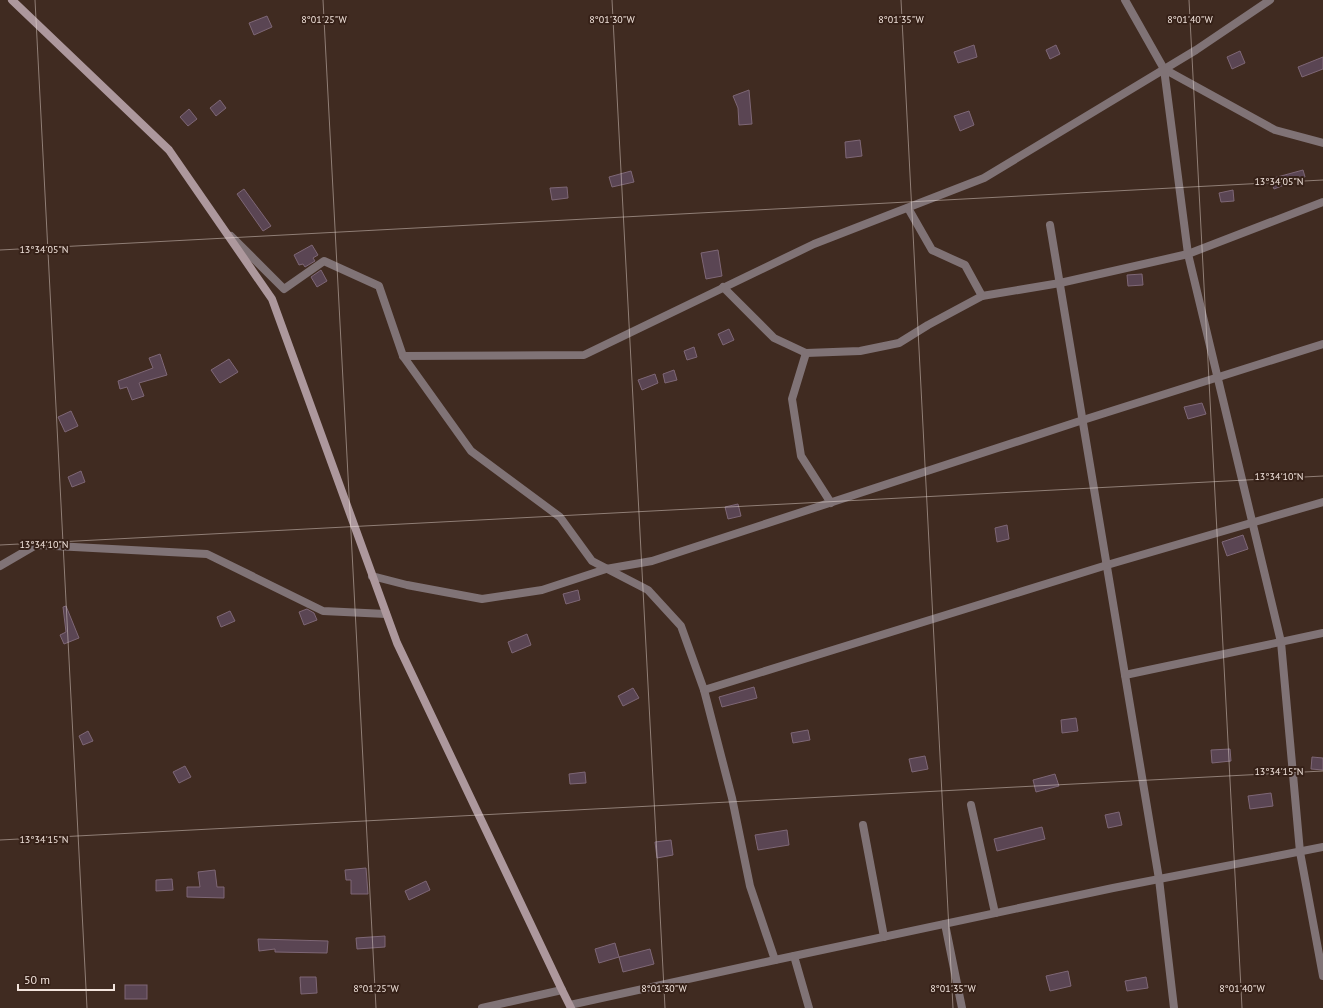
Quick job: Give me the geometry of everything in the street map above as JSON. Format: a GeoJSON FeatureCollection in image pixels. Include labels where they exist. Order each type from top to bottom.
{"type":"FeatureCollection","features":[{"type":"Feature","properties":{"kind":"street"},"geometry":{"type":"LineString","coordinates":[[12,0],[169,150],[272,299],[397,643],[571,1007],[775,960],[995,913],[1323,847]]}},
{"type":"Feature","properties":{"kind":"street"},"geometry":{"type":"LineString","coordinates":[[1126,0],[1164,69],[1188,254],[1280,642],[1300,852],[1323,976]]}},
{"type":"Feature","properties":{"kind":"street"},"geometry":{"type":"LineString","coordinates":[[402,356],[584,356],[814,244],[984,178],[1196,50],[1270,0]]}},
{"type":"Feature","properties":{"kind":"street"},"geometry":{"type":"LineString","coordinates":[[1164,69],[1275,130],[1323,142]]}},
{"type":"Feature","properties":{"kind":"street"},"geometry":{"type":"LineString","coordinates":[[723,287],[774,338],[806,353],[860,351],[899,343],[928,325],[982,296],[1060,283],[1188,254],[1323,202]]}},
{"type":"Feature","properties":{"kind":"street"},"geometry":{"type":"LineString","coordinates":[[908,208],[932,250],[965,265],[982,296]]}},
{"type":"Feature","properties":{"kind":"street"},"geometry":{"type":"LineString","coordinates":[[1050,225],[1159,879],[1174,1008]]}},
{"type":"Feature","properties":{"kind":"street"},"geometry":{"type":"LineString","coordinates":[[223,228],[284,289],[324,261],[379,286],[402,356],[471,451],[560,517],[592,561],[648,590],[681,626],[704,690],[732,798],[750,886],[775,960]]}},
{"type":"Feature","properties":{"kind":"street"},"geometry":{"type":"LineString","coordinates":[[372,576],[407,585],[482,599],[542,590],[606,569],[652,561],[1083,420],[1323,344]]}},
{"type":"Feature","properties":{"kind":"street"},"geometry":{"type":"LineString","coordinates":[[806,353],[792,399],[801,456],[831,503]]}},
{"type":"Feature","properties":{"kind":"street"},"geometry":{"type":"LineString","coordinates":[[704,690],[1107,565],[1323,502]]}},
{"type":"Feature","properties":{"kind":"street"},"geometry":{"type":"LineString","coordinates":[[0,566],[36,545],[207,554],[323,611],[386,614]]}},
{"type":"Feature","properties":{"kind":"street"},"geometry":{"type":"LineString","coordinates":[[1125,675],[1323,633]]}},
{"type":"Feature","properties":{"kind":"street"},"geometry":{"type":"LineString","coordinates":[[972,805],[995,913]]}},
{"type":"Feature","properties":{"kind":"street"},"geometry":{"type":"LineString","coordinates":[[863,825],[884,937]]}},
{"type":"Feature","properties":{"kind":"street"},"geometry":{"type":"LineString","coordinates":[[945,924],[962,1008]]}},
{"type":"Feature","properties":{"kind":"street"},"geometry":{"type":"LineString","coordinates":[[794,956],[809,1008]]}},
{"type":"Feature","properties":{"kind":"street"},"geometry":{"type":"LineString","coordinates":[[482,1008],[562,990]]}},
{"type":"Feature","properties":{"kind":"building"},"geometry":{"type":"Polygon","coordinates":[[[267,16],[272,27],[254,35],[249,23],[267,16]]]}},
{"type":"Feature","properties":{"kind":"building"},"geometry":{"type":"Polygon","coordinates":[[[974,45],[977,57],[958,63],[954,52],[974,45]]]}},
{"type":"Feature","properties":{"kind":"building"},"geometry":{"type":"Polygon","coordinates":[[[1056,45],[1060,54],[1050,59],[1046,50],[1056,45]]]}},
{"type":"Feature","properties":{"kind":"building"},"geometry":{"type":"Polygon","coordinates":[[[1240,51],[1245,63],[1232,69],[1227,57],[1240,51]]]}},
{"type":"Feature","properties":{"kind":"building"},"geometry":{"type":"Polygon","coordinates":[[[1323,57],[1323,69],[1302,77],[1298,67],[1323,57]]]}},
{"type":"Feature","properties":{"kind":"building"},"geometry":{"type":"Polygon","coordinates":[[[749,90],[752,124],[739,125],[738,108],[733,96],[749,90]]]}},
{"type":"Feature","properties":{"kind":"building"},"geometry":{"type":"Polygon","coordinates":[[[220,100],[226,108],[216,116],[210,108],[220,100]]]}},
{"type":"Feature","properties":{"kind":"building"},"geometry":{"type":"Polygon","coordinates":[[[189,109],[197,119],[188,126],[180,117],[189,109]]]}},
{"type":"Feature","properties":{"kind":"building"},"geometry":{"type":"Polygon","coordinates":[[[969,111],[974,125],[960,131],[954,116],[969,111]]]}},
{"type":"Feature","properties":{"kind":"building"},"geometry":{"type":"Polygon","coordinates":[[[860,140],[862,156],[846,158],[845,142],[860,140]]]}},
{"type":"Feature","properties":{"kind":"building"},"geometry":{"type":"Polygon","coordinates":[[[1303,170],[1305,177],[1274,189],[1270,179],[1303,170]]]}},
{"type":"Feature","properties":{"kind":"building"},"geometry":{"type":"Polygon","coordinates":[[[631,171],[634,182],[612,187],[609,177],[631,171]]]}},
{"type":"Feature","properties":{"kind":"building"},"geometry":{"type":"Polygon","coordinates":[[[567,187],[568,198],[552,200],[550,188],[567,187]]]}},
{"type":"Feature","properties":{"kind":"building"},"geometry":{"type":"Polygon","coordinates":[[[244,189],[271,226],[263,231],[237,194],[244,189]]]}},
{"type":"Feature","properties":{"kind":"building"},"geometry":{"type":"Polygon","coordinates":[[[1233,190],[1234,201],[1221,202],[1219,193],[1233,190]]]}},
{"type":"Feature","properties":{"kind":"building"},"geometry":{"type":"Polygon","coordinates":[[[312,245],[318,255],[313,258],[315,261],[305,267],[303,264],[299,265],[294,255],[312,245]]]}},
{"type":"Feature","properties":{"kind":"building"},"geometry":{"type":"Polygon","coordinates":[[[718,250],[722,276],[706,279],[701,253],[718,250]]]}},
{"type":"Feature","properties":{"kind":"building"},"geometry":{"type":"Polygon","coordinates":[[[321,270],[327,281],[317,287],[311,277],[321,270]]]}},
{"type":"Feature","properties":{"kind":"building"},"geometry":{"type":"Polygon","coordinates":[[[1142,274],[1143,285],[1128,286],[1127,275],[1142,274]]]}},
{"type":"Feature","properties":{"kind":"building"},"geometry":{"type":"Polygon","coordinates":[[[729,329],[734,340],[723,345],[718,334],[729,329]]]}},
{"type":"Feature","properties":{"kind":"building"},"geometry":{"type":"Polygon","coordinates":[[[694,347],[697,357],[687,360],[684,351],[694,347]]]}},
{"type":"Feature","properties":{"kind":"building"},"geometry":{"type":"Polygon","coordinates":[[[160,354],[167,375],[139,383],[144,396],[132,400],[127,387],[120,389],[118,381],[153,368],[149,358],[160,354]]]}},
{"type":"Feature","properties":{"kind":"building"},"geometry":{"type":"Polygon","coordinates":[[[229,359],[238,372],[220,383],[211,370],[229,359]]]}},
{"type":"Feature","properties":{"kind":"building"},"geometry":{"type":"Polygon","coordinates":[[[674,370],[677,380],[665,383],[663,374],[674,370]]]}},
{"type":"Feature","properties":{"kind":"building"},"geometry":{"type":"Polygon","coordinates":[[[655,374],[658,383],[642,390],[638,380],[655,374]]]}},
{"type":"Feature","properties":{"kind":"building"},"geometry":{"type":"Polygon","coordinates":[[[1202,403],[1206,414],[1188,419],[1184,407],[1202,403]]]}},
{"type":"Feature","properties":{"kind":"building"},"geometry":{"type":"Polygon","coordinates":[[[71,411],[78,426],[65,432],[58,417],[71,411]]]}},
{"type":"Feature","properties":{"kind":"building"},"geometry":{"type":"Polygon","coordinates":[[[81,471],[85,482],[72,487],[68,477],[81,471]]]}},
{"type":"Feature","properties":{"kind":"building"},"geometry":{"type":"Polygon","coordinates":[[[738,504],[741,516],[728,519],[725,507],[738,504]]]}},
{"type":"Feature","properties":{"kind":"building"},"geometry":{"type":"Polygon","coordinates":[[[1007,525],[1009,539],[997,542],[995,528],[1007,525]]]}},
{"type":"Feature","properties":{"kind":"building"},"geometry":{"type":"Polygon","coordinates":[[[1243,535],[1248,549],[1227,556],[1222,542],[1243,535]]]}},
{"type":"Feature","properties":{"kind":"building"},"geometry":{"type":"Polygon","coordinates":[[[578,590],[580,600],[566,604],[563,594],[578,590]]]}},
{"type":"Feature","properties":{"kind":"building"},"geometry":{"type":"Polygon","coordinates":[[[66,606],[79,638],[64,644],[60,635],[66,632],[63,607],[66,606]]]}},
{"type":"Feature","properties":{"kind":"building"},"geometry":{"type":"Polygon","coordinates":[[[307,609],[314,613],[317,620],[304,625],[299,612],[307,609]]]}},
{"type":"Feature","properties":{"kind":"building"},"geometry":{"type":"Polygon","coordinates":[[[230,611],[235,621],[221,627],[217,617],[230,611]]]}},
{"type":"Feature","properties":{"kind":"building"},"geometry":{"type":"Polygon","coordinates":[[[527,634],[531,645],[512,653],[508,642],[527,634]]]}},
{"type":"Feature","properties":{"kind":"building"},"geometry":{"type":"Polygon","coordinates":[[[754,687],[757,698],[722,707],[719,697],[754,687]]]}},
{"type":"Feature","properties":{"kind":"building"},"geometry":{"type":"Polygon","coordinates":[[[633,688],[639,698],[623,706],[618,696],[633,688]]]}},
{"type":"Feature","properties":{"kind":"building"},"geometry":{"type":"Polygon","coordinates":[[[1076,718],[1078,731],[1062,733],[1061,720],[1076,718]]]}},
{"type":"Feature","properties":{"kind":"building"},"geometry":{"type":"Polygon","coordinates":[[[808,730],[810,740],[793,743],[791,733],[808,730]]]}},
{"type":"Feature","properties":{"kind":"building"},"geometry":{"type":"Polygon","coordinates":[[[88,731],[93,741],[83,745],[79,736],[88,731]]]}},
{"type":"Feature","properties":{"kind":"building"},"geometry":{"type":"Polygon","coordinates":[[[1230,749],[1231,761],[1212,763],[1211,750],[1230,749]]]}},
{"type":"Feature","properties":{"kind":"building"},"geometry":{"type":"Polygon","coordinates":[[[925,756],[928,769],[912,772],[909,759],[925,756]]]}},
{"type":"Feature","properties":{"kind":"building"},"geometry":{"type":"Polygon","coordinates":[[[1312,757],[1323,758],[1323,770],[1311,769],[1312,757]]]}},
{"type":"Feature","properties":{"kind":"building"},"geometry":{"type":"Polygon","coordinates":[[[185,766],[191,777],[179,783],[173,772],[185,766]]]}},
{"type":"Feature","properties":{"kind":"building"},"geometry":{"type":"Polygon","coordinates":[[[585,772],[586,783],[570,784],[569,774],[585,772]]]}},
{"type":"Feature","properties":{"kind":"building"},"geometry":{"type":"Polygon","coordinates":[[[1055,774],[1059,786],[1036,792],[1033,780],[1055,774]]]}},
{"type":"Feature","properties":{"kind":"building"},"geometry":{"type":"Polygon","coordinates":[[[1271,793],[1273,806],[1250,809],[1248,796],[1271,793]]]}},
{"type":"Feature","properties":{"kind":"building"},"geometry":{"type":"Polygon","coordinates":[[[1119,812],[1122,825],[1108,828],[1105,815],[1119,812]]]}},
{"type":"Feature","properties":{"kind":"building"},"geometry":{"type":"Polygon","coordinates":[[[1042,827],[1045,839],[997,851],[994,839],[1042,827]]]}},
{"type":"Feature","properties":{"kind":"building"},"geometry":{"type":"Polygon","coordinates":[[[787,830],[789,845],[758,850],[755,835],[787,830]]]}},
{"type":"Feature","properties":{"kind":"building"},"geometry":{"type":"Polygon","coordinates":[[[671,840],[673,855],[657,858],[655,842],[671,840]]]}},
{"type":"Feature","properties":{"kind":"building"},"geometry":{"type":"Polygon","coordinates":[[[366,868],[368,894],[351,894],[351,880],[346,880],[345,870],[366,868]]]}},
{"type":"Feature","properties":{"kind":"building"},"geometry":{"type":"Polygon","coordinates":[[[215,870],[217,887],[224,887],[224,898],[187,897],[187,887],[200,887],[198,872],[215,870]]]}},
{"type":"Feature","properties":{"kind":"building"},"geometry":{"type":"Polygon","coordinates":[[[172,879],[173,890],[156,891],[156,880],[172,879]]]}},
{"type":"Feature","properties":{"kind":"building"},"geometry":{"type":"Polygon","coordinates":[[[426,881],[430,890],[409,900],[405,891],[426,881]]]}},
{"type":"Feature","properties":{"kind":"building"},"geometry":{"type":"Polygon","coordinates":[[[385,936],[385,947],[357,949],[356,938],[385,936]]]}},
{"type":"Feature","properties":{"kind":"building"},"geometry":{"type":"Polygon","coordinates":[[[258,939],[328,941],[327,953],[275,952],[275,949],[259,951],[258,939]]]}},
{"type":"Feature","properties":{"kind":"building"},"geometry":{"type":"Polygon","coordinates":[[[615,943],[619,957],[599,963],[595,949],[615,943]]]}},
{"type":"Feature","properties":{"kind":"building"},"geometry":{"type":"Polygon","coordinates":[[[650,949],[654,964],[623,972],[619,957],[650,949]]]}},
{"type":"Feature","properties":{"kind":"building"},"geometry":{"type":"Polygon","coordinates":[[[1068,971],[1071,986],[1050,991],[1046,976],[1068,971]]]}},
{"type":"Feature","properties":{"kind":"building"},"geometry":{"type":"Polygon","coordinates":[[[300,977],[316,977],[317,993],[301,994],[300,977]]]}},
{"type":"Feature","properties":{"kind":"building"},"geometry":{"type":"Polygon","coordinates":[[[1146,977],[1148,988],[1127,991],[1125,981],[1146,977]]]}},
{"type":"Feature","properties":{"kind":"building"},"geometry":{"type":"Polygon","coordinates":[[[125,985],[147,985],[147,999],[125,999],[125,985]]]}}]}
